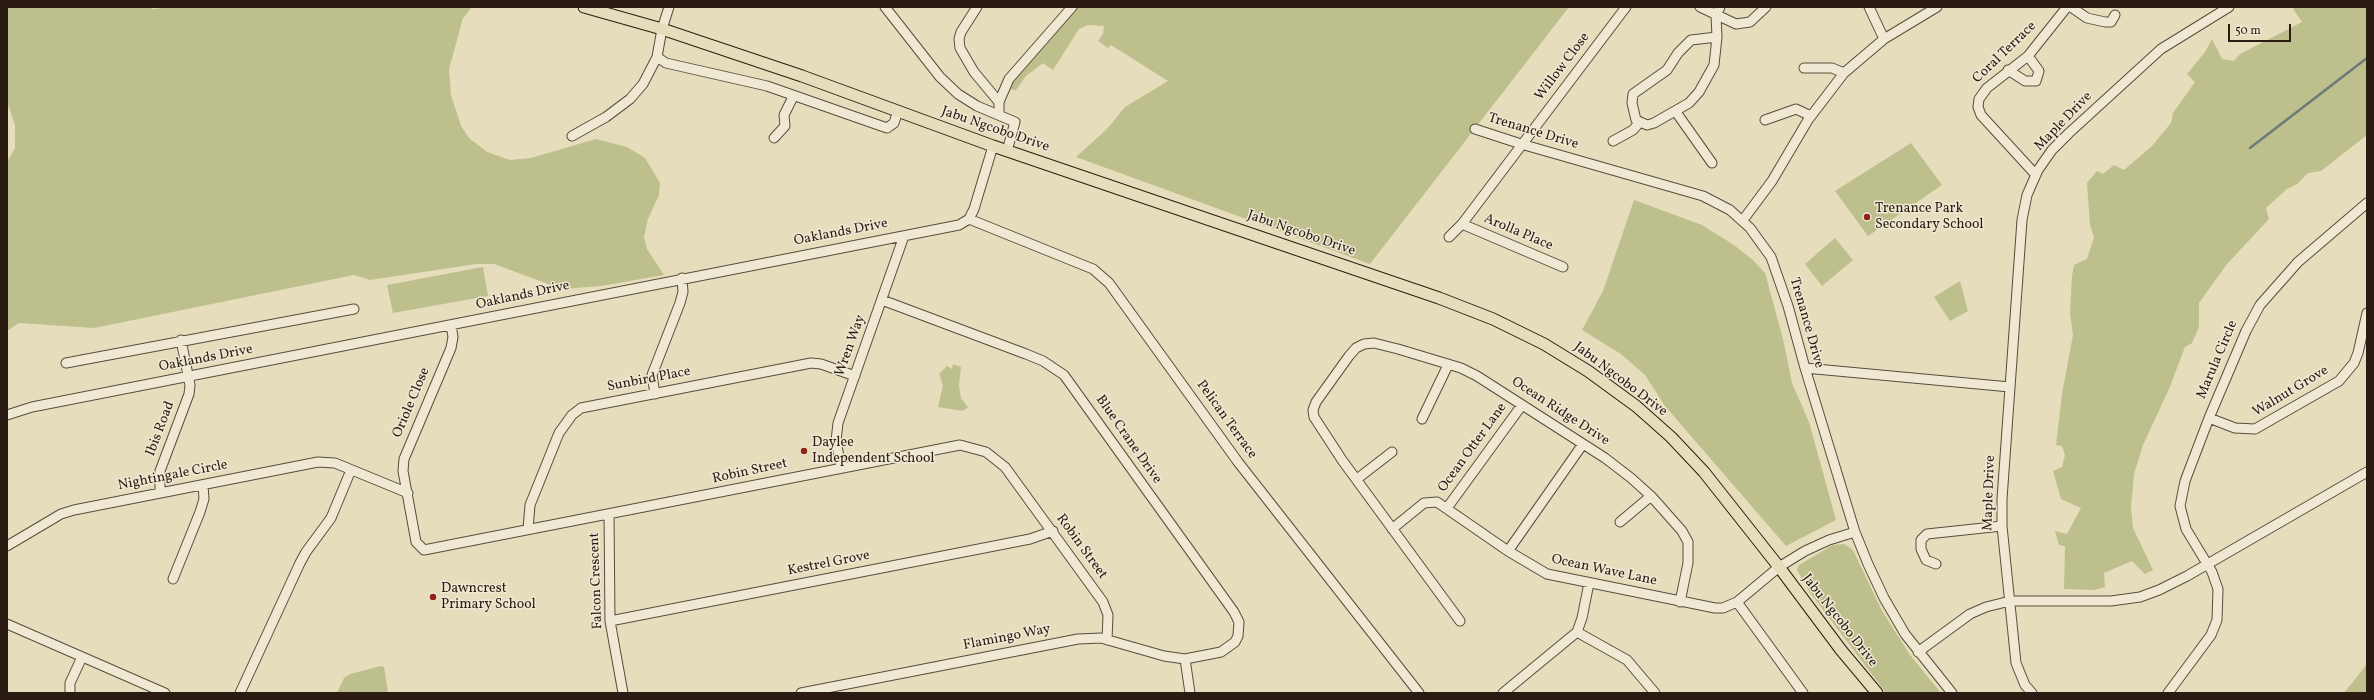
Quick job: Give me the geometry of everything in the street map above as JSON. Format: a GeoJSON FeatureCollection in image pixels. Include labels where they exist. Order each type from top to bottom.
{"type":"FeatureCollection","features":[{"type":"Feature","properties":{"kind":"main road","name":"Jabu Ngcobo Drive"},"geometry":{"type":"LineString","coordinates":[[584,7],[662,29],[802,76],[1007,151],[1440,298],[1493,319],[1544,344],[1588,371],[1636,406],[1671,437],[1704,472],[1779,567],[1841,650],[1877,693]]}},
{"type":"Feature","properties":{"kind":"street"},"geometry":{"type":"LineString","coordinates":[[572,136],[606,117],[630,99],[649,76],[657,57],[662,29],[669,7]]}},
{"type":"Feature","properties":{"kind":"street"},"geometry":{"type":"LineString","coordinates":[[885,7],[950,87],[977,106],[1015,122],[1007,151]]}},
{"type":"Feature","properties":{"kind":"street"},"geometry":{"type":"LineString","coordinates":[[977,7],[961,32],[959,39],[960,48],[974,72],[999,102]]}},
{"type":"Feature","properties":{"kind":"street"},"geometry":{"type":"LineString","coordinates":[[999,114],[999,102],[1009,79],[1072,7]]}},
{"type":"Feature","properties":{"kind":"street","name":"Willow Close"},"geometry":{"type":"LineString","coordinates":[[1521,144],[1626,7]]}},
{"type":"Feature","properties":{"kind":"street"},"geometry":{"type":"LineString","coordinates":[[1700,7],[1718,11],[1736,24],[1750,22],[1766,7]]}},
{"type":"Feature","properties":{"kind":"street"},"geometry":{"type":"LineString","coordinates":[[1869,7],[1884,39]]}},
{"type":"Feature","properties":{"kind":"street"},"geometry":{"type":"LineString","coordinates":[[1743,220],[1772,181],[1811,116],[1844,73],[1884,39],[1937,7]]}},
{"type":"Feature","properties":{"kind":"street","name":"Coral Terrace"},"geometry":{"type":"LineString","coordinates":[[2036,175],[1987,122],[1978,107],[1979,99],[1987,88],[2008,70],[2028,56],[2068,7]]}},
{"type":"Feature","properties":{"kind":"street"},"geometry":{"type":"LineString","coordinates":[[2071,7],[2087,18],[2105,22],[2112,22],[2115,15]]}},
{"type":"Feature","properties":{"kind":"street","name":"Maple Drive"},"geometry":{"type":"LineString","coordinates":[[2032,693],[2025,685],[2016,663],[2002,526],[2022,220],[2027,195],[2036,175],[2052,150],[2065,137],[2161,49],[2219,9],[2229,7]]}},
{"type":"Feature","properties":{"kind":"street"},"geometry":{"type":"LineString","coordinates":[[1717,37],[1692,40],[1678,53],[1667,70],[1650,84],[1633,94],[1632,103],[1636,120],[1639,123],[1647,125],[1676,112],[1689,103],[1708,80],[1714,65],[1717,37],[1718,11]]}},
{"type":"Feature","properties":{"kind":"street"},"geometry":{"type":"LineString","coordinates":[[2008,70],[2025,81],[2036,81],[2039,71],[2028,56]]}},
{"type":"Feature","properties":{"kind":"street"},"geometry":{"type":"LineString","coordinates":[[657,57],[666,63],[767,86],[793,97],[887,128],[894,123],[898,111]]}},
{"type":"Feature","properties":{"kind":"street"},"geometry":{"type":"LineString","coordinates":[[1804,68],[1832,68],[1844,73]]}},
{"type":"Feature","properties":{"kind":"street"},"geometry":{"type":"LineString","coordinates":[[774,138],[785,126],[785,109],[793,97]]}},
{"type":"Feature","properties":{"kind":"street"},"geometry":{"type":"LineString","coordinates":[[1765,120],[1796,109],[1811,116]]}},
{"type":"Feature","properties":{"kind":"street"},"geometry":{"type":"LineString","coordinates":[[1676,112],[1712,164]]}},
{"type":"Feature","properties":{"kind":"street"},"geometry":{"type":"LineString","coordinates":[[1613,141],[1633,130],[1639,123]]}},
{"type":"Feature","properties":{"kind":"street","name":"Trenance Drive"},"geometry":{"type":"LineString","coordinates":[[1475,129],[1521,144],[1703,196],[1730,210],[1743,220],[1771,257],[1788,306],[1805,368],[1855,532],[1884,598],[1918,652],[1952,693]]}},
{"type":"Feature","properties":{"kind":"street","name":"Arolla Place"},"geometry":{"type":"LineString","coordinates":[[1449,238],[1462,224],[1521,144]]}},
{"type":"Feature","properties":{"kind":"street"},"geometry":{"type":"LineString","coordinates":[[969,219],[994,146]]}},
{"type":"Feature","properties":{"kind":"street","name":"Marula Circle"},"geometry":{"type":"LineString","coordinates":[[2168,693],[2211,635],[2217,620],[2218,589],[2208,565],[2186,529],[2180,506],[2184,481],[2209,418],[2246,330],[2260,305],[2298,262],[2367,203]]}},
{"type":"Feature","properties":{"kind":"street","name":"Oaklands Drive"},"geometry":{"type":"LineString","coordinates":[[7,415],[32,407],[682,278],[959,225],[969,219]]}},
{"type":"Feature","properties":{"kind":"street","name":"Pelican Terrace"},"geometry":{"type":"LineString","coordinates":[[969,219],[1093,269],[1109,283],[1238,462],[1418,693]]}},
{"type":"Feature","properties":{"kind":"street","name":"Arolla Place"},"geometry":{"type":"LineString","coordinates":[[1462,224],[1563,267]]}},
{"type":"Feature","properties":{"kind":"street","name":"Wren Way"},"geometry":{"type":"LineString","coordinates":[[841,467],[836,433],[904,236]]}},
{"type":"Feature","properties":{"kind":"street"},"geometry":{"type":"LineString","coordinates":[[656,394],[652,375],[680,304],[683,292],[682,278]]}},
{"type":"Feature","properties":{"kind":"street","name":"Blue Crane Drive"},"geometry":{"type":"LineString","coordinates":[[882,300],[1043,361],[1064,375],[1070,382],[1236,616],[1238,622],[1238,636],[1228,647],[1210,655],[1184,659]]}},
{"type":"Feature","properties":{"kind":"street"},"geometry":{"type":"LineString","coordinates":[[66,363],[181,340],[354,309]]}},
{"type":"Feature","properties":{"kind":"street","name":"Walnut Grove"},"geometry":{"type":"LineString","coordinates":[[2209,418],[2235,428],[2255,429],[2339,381],[2354,363],[2358,353],[2367,313]]}},
{"type":"Feature","properties":{"kind":"street","name":"Oriole Close"},"geometry":{"type":"LineString","coordinates":[[408,493],[403,471],[404,459],[450,348],[453,337],[451,325]]}},
{"type":"Feature","properties":{"kind":"street","name":"Ibis Road"},"geometry":{"type":"LineString","coordinates":[[160,492],[160,471],[189,394],[188,377],[181,340]]}},
{"type":"Feature","properties":{"kind":"street","name":"Ocean Ridge Drive"},"geometry":{"type":"LineString","coordinates":[[1460,621],[1319,428],[1313,410],[1316,402],[1349,356],[1356,348],[1364,344],[1374,343],[1448,365],[1477,376],[1616,466],[1651,496],[1682,531],[1690,548],[1680,602]]}},
{"type":"Feature","properties":{"kind":"street","name":"Sunbird Place"},"geometry":{"type":"LineString","coordinates":[[528,529],[529,512],[532,499],[559,433],[572,415],[581,408],[811,363],[826,365],[855,376]]}},
{"type":"Feature","properties":{"kind":"street"},"geometry":{"type":"LineString","coordinates":[[1422,419],[1448,365]]}},
{"type":"Feature","properties":{"kind":"street"},"geometry":{"type":"LineString","coordinates":[[1805,368],[2010,387]]}},
{"type":"Feature","properties":{"kind":"street","name":"Ocean Otter Lane"},"geometry":{"type":"LineString","coordinates":[[1447,508],[1522,405]]}},
{"type":"Feature","properties":{"kind":"street"},"geometry":{"type":"LineString","coordinates":[[1508,551],[1583,444]]}},
{"type":"Feature","properties":{"kind":"street","name":"Robin Street"},"geometry":{"type":"LineString","coordinates":[[408,493],[416,542],[419,548],[424,550],[945,447],[960,445],[975,448],[996,457],[1005,467],[1106,608],[1107,640]]}},
{"type":"Feature","properties":{"kind":"street"},"geometry":{"type":"LineString","coordinates":[[1357,479],[1392,452]]}},
{"type":"Feature","properties":{"kind":"street","name":"Nightingale Circle"},"geometry":{"type":"LineString","coordinates":[[7,546],[61,514],[160,492],[318,462],[335,463],[408,493]]}},
{"type":"Feature","properties":{"kind":"street"},"geometry":{"type":"LineString","coordinates":[[240,693],[303,558],[331,518],[351,470]]}},
{"type":"Feature","properties":{"kind":"street"},"geometry":{"type":"LineString","coordinates":[[1918,652],[1970,614],[1986,607],[2010,601],[2111,601],[2140,597],[2159,590],[2208,565],[2367,472]]}},
{"type":"Feature","properties":{"kind":"street"},"geometry":{"type":"LineString","coordinates":[[173,580],[200,512],[204,499],[203,485]]}},
{"type":"Feature","properties":{"kind":"street"},"geometry":{"type":"LineString","coordinates":[[1620,522],[1651,496]]}},
{"type":"Feature","properties":{"kind":"street","name":"Ocean Wave Lane"},"geometry":{"type":"LineString","coordinates":[[1392,529],[1424,503],[1437,502],[1543,573],[1589,584],[1715,608],[1723,608],[1737,602],[1779,567],[1829,540],[1855,532]]}},
{"type":"Feature","properties":{"kind":"street","name":"Falcon Crescent"},"geometry":{"type":"LineString","coordinates":[[609,514],[610,621],[623,693]]}},
{"type":"Feature","properties":{"kind":"street"},"geometry":{"type":"LineString","coordinates":[[1936,564],[1926,560],[1921,550],[1921,540],[1927,534],[2002,526]]}},
{"type":"Feature","properties":{"kind":"street","name":"Kestrel Grove"},"geometry":{"type":"LineString","coordinates":[[610,621],[1030,539],[1053,532]]}},
{"type":"Feature","properties":{"kind":"street"},"geometry":{"type":"LineString","coordinates":[[1503,693],[1577,632],[1582,618],[1589,584]]}},
{"type":"Feature","properties":{"kind":"street"},"geometry":{"type":"LineString","coordinates":[[1737,602],[1804,693]]}},
{"type":"Feature","properties":{"kind":"street"},"geometry":{"type":"LineString","coordinates":[[7,624],[165,693]]}},
{"type":"Feature","properties":{"kind":"street"},"geometry":{"type":"LineString","coordinates":[[1577,632],[1627,660],[1655,693]]}},
{"type":"Feature","properties":{"kind":"street","name":"Flamingo Way"},"geometry":{"type":"LineString","coordinates":[[801,693],[1061,641],[1092,638],[1107,640],[1164,656],[1184,659]]}},
{"type":"Feature","properties":{"kind":"street"},"geometry":{"type":"LineString","coordinates":[[70,693],[70,683],[82,658]]}},
{"type":"Feature","properties":{"kind":"street"},"geometry":{"type":"LineString","coordinates":[[1184,659],[1190,693]]}},
{"type":"Feature","properties":{"kind":"green space"},"geometry":{"type":"Polygon","coordinates":[[[7,7],[148,7],[153,9],[176,7],[472,7],[463,18],[449,69],[451,95],[461,126],[469,138],[487,152],[510,160],[531,158],[596,139],[627,147],[645,158],[660,183],[659,195],[648,219],[644,237],[647,249],[664,275],[601,286],[562,289],[494,264],[476,264],[370,280],[354,275],[94,328],[19,323],[7,331],[7,162],[15,148],[15,125],[7,102],[7,7]]]}},
{"type":"Feature","properties":{"kind":"green space"},"geometry":{"type":"Polygon","coordinates":[[[1076,7],[1569,7],[1370,264],[1076,157],[1108,128],[1125,107],[1168,81],[1111,45],[1108,48],[1098,41],[1103,34],[1104,26],[1088,25],[1079,29],[1053,70],[1043,63],[1026,76],[1016,90],[1006,89],[1076,7]]]}},
{"type":"Feature","properties":{"kind":"green space"},"geometry":{"type":"Polygon","coordinates":[[[2295,7],[2367,7],[2367,135],[2321,171],[2308,173],[2297,184],[2287,189],[2266,208],[2269,219],[2227,264],[2199,303],[2199,327],[2192,343],[2185,347],[2169,389],[2143,445],[2134,474],[2131,507],[2133,528],[2153,570],[2145,574],[2132,561],[2104,573],[2105,587],[2094,590],[2064,589],[2065,546],[2059,545],[2055,531],[2067,534],[2081,508],[2061,499],[2053,471],[2062,467],[2065,455],[2062,446],[2056,445],[2062,394],[2073,335],[2070,313],[2072,276],[2074,265],[2087,259],[2094,237],[2090,225],[2087,183],[2097,171],[2103,174],[2114,165],[2124,170],[2152,146],[2171,123],[2173,113],[2195,82],[2187,74],[2205,52],[2212,39],[2222,59],[2234,61],[2240,54],[2302,22],[2293,9],[2295,7]]]}},
{"type":"Feature","properties":{"kind":"green space"},"geometry":{"type":"Polygon","coordinates":[[[1911,143],[1942,185],[1868,236],[1835,191],[1911,143]]]}},
{"type":"Feature","properties":{"kind":"green space"},"geometry":{"type":"Polygon","coordinates":[[[1634,200],[1702,225],[1734,245],[1754,261],[1765,273],[1783,339],[1792,383],[1809,422],[1836,520],[1786,546],[1665,406],[1645,375],[1621,354],[1582,330],[1603,291],[1634,200]]]}},
{"type":"Feature","properties":{"kind":"green space"},"geometry":{"type":"Polygon","coordinates":[[[1835,238],[1853,260],[1822,286],[1805,264],[1835,238]]]}},
{"type":"Feature","properties":{"kind":"green space"},"geometry":{"type":"Polygon","coordinates":[[[483,267],[488,296],[393,313],[387,285],[483,267]]]}},
{"type":"Feature","properties":{"kind":"green space"},"geometry":{"type":"Polygon","coordinates":[[[1960,281],[1968,311],[1950,321],[1934,297],[1960,281]]]}},
{"type":"Feature","properties":{"kind":"green space"},"geometry":{"type":"Polygon","coordinates":[[[953,364],[961,367],[959,386],[961,398],[968,407],[963,411],[938,407],[943,385],[939,374],[947,366],[952,369],[953,364]]]}},
{"type":"Feature","properties":{"kind":"green space"},"geometry":{"type":"Polygon","coordinates":[[[1844,544],[1853,550],[1882,611],[1910,655],[1941,693],[1886,693],[1808,590],[1797,570],[1799,565],[1833,545],[1844,544]]]}},
{"type":"Feature","properties":{"kind":"green space"},"geometry":{"type":"Polygon","coordinates":[[[2367,664],[2367,693],[2344,693],[2367,664]]]}},
{"type":"Feature","properties":{"kind":"green space"},"geometry":{"type":"Polygon","coordinates":[[[381,666],[384,667],[388,693],[337,693],[344,678],[350,674],[381,666]]]}},
{"type":"Feature","properties":{"kind":"waterway"},"geometry":{"type":"LineString","coordinates":[[2250,148],[2367,58]]}},
{"type":"Feature","properties":{"kind":"place","name":"Trenance Park Secondary School"},"geometry":{"type":"Point","coordinates":[1867,217]}},
{"type":"Feature","properties":{"kind":"place","name":"Daylee Independent School"},"geometry":{"type":"Point","coordinates":[804,451]}},
{"type":"Feature","properties":{"kind":"place","name":"Dawncrest Primary School"},"geometry":{"type":"Point","coordinates":[433,597]}}]}
